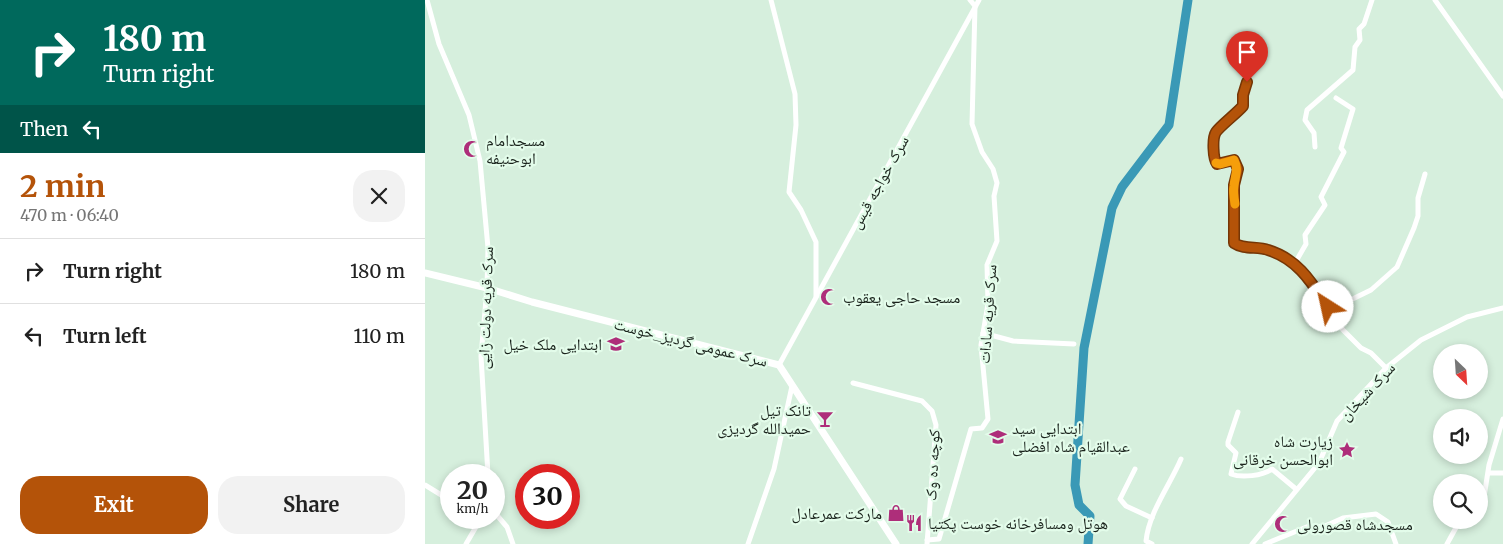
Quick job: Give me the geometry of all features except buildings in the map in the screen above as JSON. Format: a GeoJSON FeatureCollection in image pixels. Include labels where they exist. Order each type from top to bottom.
{"type":"FeatureCollection","features":[{"type":"Feature","properties":{"kind":"highway","name":"سرک عمومی گردیز_خوست"},"geometry":{"type":"LineString","coordinates":[[425,273],[779,365],[896,544]]}},
{"type":"Feature","properties":{"kind":"street","name":"سرک قریه دولت زایی"},"geometry":{"type":"LineString","coordinates":[[427,0],[439,44],[469,115],[480,161],[488,248],[487,288],[481,356],[487,464]]}},
{"type":"Feature","properties":{"kind":"street"},"geometry":{"type":"LineString","coordinates":[[771,0],[795,94],[796,125],[789,192],[801,210],[816,242],[816,298]]}},
{"type":"Feature","properties":{"kind":"street"},"geometry":{"type":"LineString","coordinates":[[970,0],[975,6]]}},
{"type":"Feature","properties":{"kind":"street","name":"سرک خواجه قیس"},"geometry":{"type":"LineString","coordinates":[[779,365],[979,0]]}},
{"type":"Feature","properties":{"kind":"street"},"geometry":{"type":"LineString","coordinates":[[1315,147],[1314,133],[1305,120],[1307,110],[1353,70],[1355,47],[1360,40],[1359,29],[1364,24],[1372,0]]}},
{"type":"Feature","properties":{"kind":"street"},"geometry":{"type":"LineString","coordinates":[[1435,0],[1503,96]]}},
{"type":"Feature","properties":{"kind":"street","name":"سرک قریه سادات"},"geometry":{"type":"LineString","coordinates":[[927,542],[939,539],[971,428],[983,428],[988,419],[981,346],[989,296],[987,266],[997,241],[994,196],[997,183],[993,169],[982,152],[972,124],[975,6]]}},
{"type":"Feature","properties":{"kind":"street"},"geometry":{"type":"LineString","coordinates":[[1247,66],[1247,82],[1243,95],[1243,106],[1216,132],[1214,159],[1220,164],[1234,160],[1238,169],[1234,185],[1234,243],[1246,247],[1269,250],[1295,263],[1301,268],[1343,330],[1386,368]]}},
{"type":"Feature","properties":{"kind":"street"},"geometry":{"type":"LineString","coordinates":[[1295,263],[1306,244],[1305,235],[1325,205],[1321,197],[1344,152],[1341,148],[1353,109],[1336,98]]}},
{"type":"Feature","properties":{"kind":"street"},"geometry":{"type":"LineString","coordinates":[[1330,310],[1371,290],[1397,267],[1418,216],[1418,198],[1425,174]]}},
{"type":"Feature","properties":{"kind":"street","name":"سرک شیخان"},"geometry":{"type":"LineString","coordinates":[[1253,544],[1319,463],[1337,421],[1386,368],[1421,340],[1467,317],[1503,308]]}},
{"type":"Feature","properties":{"kind":"street"},"geometry":{"type":"LineString","coordinates":[[983,333],[1013,341],[1074,344]]}},
{"type":"Feature","properties":{"kind":"street","name":"کوچه ده وک"},"geometry":{"type":"LineString","coordinates":[[853,383],[922,401],[932,411],[936,425],[927,542]]}},
{"type":"Feature","properties":{"kind":"street"},"geometry":{"type":"LineString","coordinates":[[748,544],[774,468],[792,386]]}},
{"type":"Feature","properties":{"kind":"street"},"geometry":{"type":"LineString","coordinates":[[1238,412],[1228,442],[1228,445],[1236,453],[1231,474],[1256,475],[1267,473],[1272,469],[1296,489]]}},
{"type":"Feature","properties":{"kind":"street"},"geometry":{"type":"LineString","coordinates":[[1488,477],[1503,419]]}},
{"type":"Feature","properties":{"kind":"street"},"geometry":{"type":"LineString","coordinates":[[1152,544],[1146,541],[1152,518],[1167,482],[1181,459]]}},
{"type":"Feature","properties":{"kind":"street"},"geometry":{"type":"LineString","coordinates":[[1135,469],[1121,499],[1126,506],[1152,518]]}},
{"type":"Feature","properties":{"kind":"street"},"geometry":{"type":"LineString","coordinates":[[1489,473],[1503,474]]}},
{"type":"Feature","properties":{"kind":"street"},"geometry":{"type":"LineString","coordinates":[[425,485],[440,495]]}},
{"type":"Feature","properties":{"kind":"street"},"geometry":{"type":"LineString","coordinates":[[1265,544],[1309,526],[1323,527],[1343,518],[1376,514],[1388,522],[1396,544]]}},
{"type":"Feature","properties":{"kind":"street"},"geometry":{"type":"LineString","coordinates":[[505,525],[513,544]]}},
{"type":"Feature","properties":{"kind":"street"},"geometry":{"type":"LineString","coordinates":[[466,544],[475,529]]}},
{"type":"Feature","properties":{"kind":"street"},"geometry":{"type":"LineString","coordinates":[[1447,544],[1454,529]]}},
{"type":"Feature","properties":{"kind":"waterway"},"geometry":{"type":"LineString","coordinates":[[1088,544],[1090,516],[1079,505],[1075,485],[1084,348],[1112,208],[1122,187],[1169,125],[1188,0]]}},
{"type":"Feature","properties":{"kind":"slow traffic"},"geometry":{"type":"LineString","coordinates":[[1216,163],[1220,164],[1234,160],[1236,163],[1238,169],[1234,185],[1235,204]]}},
{"type":"Feature","properties":{"kind":"place","name":"مسجدامام ابوحنیفه"},"geometry":{"type":"Point","coordinates":[472,149]}},
{"type":"Feature","properties":{"kind":"place","name":"مسجد حاجی یعقوب"},"geometry":{"type":"Point","coordinates":[829,297]}},
{"type":"Feature","properties":{"kind":"place","name":"ابتدایی ملک خیل"},"geometry":{"type":"Point","coordinates":[616,344]}},
{"type":"Feature","properties":{"kind":"place","name":"تانک تیل حمیدالله گردیزی"},"geometry":{"type":"Point","coordinates":[825,419]}},
{"type":"Feature","properties":{"kind":"place","name":"ابتدایی سید عبدالقیام شاه افضلی"},"geometry":{"type":"Point","coordinates":[998,437]}},
{"type":"Feature","properties":{"kind":"place","name":"زیارت شاه ابوالحسن خرقانی"},"geometry":{"type":"Point","coordinates":[1347,450]}},
{"type":"Feature","properties":{"kind":"place","name":"مارکت عمرعادل"},"geometry":{"type":"Point","coordinates":[896,513]}},
{"type":"Feature","properties":{"kind":"place","name":"هوتل ومسافرخانه خوست پکتیا"},"geometry":{"type":"Point","coordinates":[914,523]}},
{"type":"Feature","properties":{"kind":"place","name":"مسجدشاه قصورولی"},"geometry":{"type":"Point","coordinates":[1283,524]}},
{"type":"Feature","properties":{"kind":"route"},"geometry":{"type":"LineString","coordinates":[[1247,82],[1243,95],[1243,106],[1216,132],[1215,139],[1214,159],[1217,164],[1234,160],[1238,169],[1234,185],[1234,243],[1246,247],[1263,248],[1295,263],[1316,288],[1328,307]]}}]}
